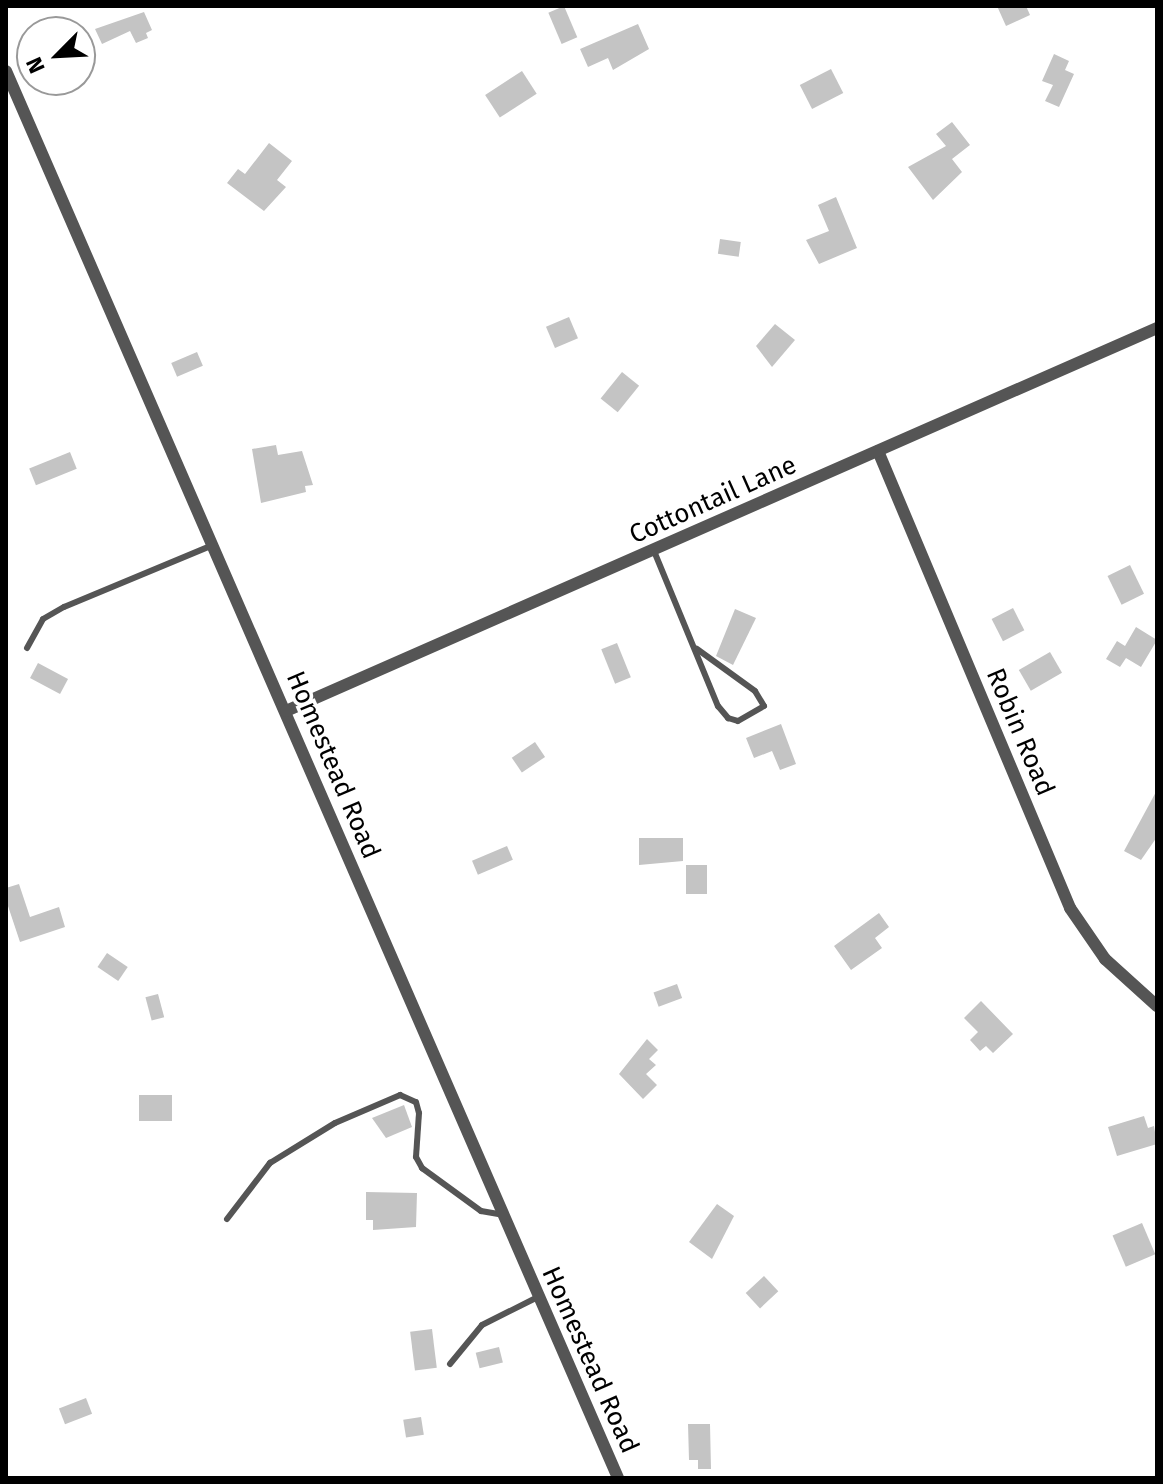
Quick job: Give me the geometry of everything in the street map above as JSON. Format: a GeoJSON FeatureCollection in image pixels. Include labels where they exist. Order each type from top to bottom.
{"type":"FeatureCollection","features":[{"type":"Feature","properties":{"kind":"street","name":"Homestead Road"},"geometry":{"type":"LineString","coordinates":[[6,71],[618,1478]]}},
{"type":"Feature","properties":{"kind":"street","name":"Cottontail Lane"},"geometry":{"type":"LineString","coordinates":[[286,711],[1157,328]]}},
{"type":"Feature","properties":{"kind":"street","name":"Robin Road"},"geometry":{"type":"LineString","coordinates":[[878,451],[1070,908],[1105,959],[1157,1006]]}},
{"type":"Feature","properties":{"kind":"lane"},"geometry":{"type":"LineString","coordinates":[[27,648],[43,619],[64,607],[213,545]]}},
{"type":"Feature","properties":{"kind":"lane"},"geometry":{"type":"LineString","coordinates":[[654,551],[697,649],[728,718],[749,718],[764,706],[755,691],[697,649]]}},
{"type":"Feature","properties":{"kind":"lane"},"geometry":{"type":"LineString","coordinates":[[227,1219],[270,1163],[335,1123],[400,1095],[416,1102],[419,1113],[416,1157],[422,1168],[481,1211],[503,1215]]}},
{"type":"Feature","properties":{"kind":"lane"},"geometry":{"type":"LineString","coordinates":[[450,1364],[482,1325],[538,1297]]}},
{"type":"Feature","properties":{"kind":"building"},"geometry":{"type":"Polygon","coordinates":[[[564,6],[577,37],[562,44],[548,13],[564,6]]]}},
{"type":"Feature","properties":{"kind":"building"},"geometry":{"type":"Polygon","coordinates":[[[997,6],[1026,6],[1030,15],[1006,26],[997,6]]]}},
{"type":"Feature","properties":{"kind":"building"},"geometry":{"type":"Polygon","coordinates":[[[144,12],[152,30],[146,33],[148,38],[136,43],[130,31],[102,44],[96,29],[144,12]]]}},
{"type":"Feature","properties":{"kind":"building"},"geometry":{"type":"Polygon","coordinates":[[[638,24],[649,49],[613,70],[608,58],[588,67],[580,49],[638,24]]]}},
{"type":"Feature","properties":{"kind":"building"},"geometry":{"type":"Polygon","coordinates":[[[1054,54],[1069,61],[1065,70],[1074,74],[1059,107],[1045,101],[1053,85],[1042,81],[1054,54]]]}},
{"type":"Feature","properties":{"kind":"building"},"geometry":{"type":"Polygon","coordinates":[[[831,69],[843,93],[812,109],[800,85],[831,69]]]}},
{"type":"Feature","properties":{"kind":"building"},"geometry":{"type":"Polygon","coordinates":[[[522,71],[537,94],[500,118],[485,95],[522,71]]]}},
{"type":"Feature","properties":{"kind":"building"},"geometry":{"type":"Polygon","coordinates":[[[952,122],[970,145],[952,159],[962,172],[933,200],[908,167],[946,146],[936,134],[952,122]]]}},
{"type":"Feature","properties":{"kind":"building"},"geometry":{"type":"Polygon","coordinates":[[[269,143],[292,161],[277,180],[286,187],[264,211],[227,183],[238,169],[245,174],[269,143]]]}},
{"type":"Feature","properties":{"kind":"building"},"geometry":{"type":"Polygon","coordinates":[[[836,197],[857,248],[819,264],[806,240],[829,231],[818,205],[836,197]]]}},
{"type":"Feature","properties":{"kind":"building"},"geometry":{"type":"Polygon","coordinates":[[[720,239],[741,242],[739,257],[718,254],[720,239]]]}},
{"type":"Feature","properties":{"kind":"building"},"geometry":{"type":"Polygon","coordinates":[[[569,317],[578,338],[555,348],[546,327],[569,317]]]}},
{"type":"Feature","properties":{"kind":"building"},"geometry":{"type":"Polygon","coordinates":[[[775,324],[795,340],[772,367],[756,346],[775,324]]]}},
{"type":"Feature","properties":{"kind":"building"},"geometry":{"type":"Polygon","coordinates":[[[197,352],[203,366],[177,377],[171,363],[197,352]]]}},
{"type":"Feature","properties":{"kind":"building"},"geometry":{"type":"Polygon","coordinates":[[[622,372],[639,386],[618,412],[601,398],[622,372]]]}},
{"type":"Feature","properties":{"kind":"building"},"geometry":{"type":"Polygon","coordinates":[[[276,445],[278,455],[302,451],[313,485],[305,486],[306,492],[261,503],[252,449],[276,445]]]}},
{"type":"Feature","properties":{"kind":"building"},"geometry":{"type":"Polygon","coordinates":[[[70,452],[77,469],[36,485],[29,468],[70,452]]]}},
{"type":"Feature","properties":{"kind":"building"},"geometry":{"type":"Polygon","coordinates":[[[1130,565],[1144,594],[1122,605],[1108,576],[1130,565]]]}},
{"type":"Feature","properties":{"kind":"building"},"geometry":{"type":"Polygon","coordinates":[[[1013,608],[1024,630],[1003,641],[992,619],[1013,608]]]}},
{"type":"Feature","properties":{"kind":"building"},"geometry":{"type":"Polygon","coordinates":[[[735,609],[756,618],[733,665],[716,656],[735,609]]]}},
{"type":"Feature","properties":{"kind":"building"},"geometry":{"type":"Polygon","coordinates":[[[1136,627],[1157,640],[1141,667],[1126,658],[1120,667],[1106,659],[1117,641],[1125,646],[1136,627]]]}},
{"type":"Feature","properties":{"kind":"building"},"geometry":{"type":"Polygon","coordinates":[[[617,643],[631,677],[615,684],[601,649],[617,643]]]}},
{"type":"Feature","properties":{"kind":"building"},"geometry":{"type":"Polygon","coordinates":[[[1050,652],[1062,673],[1031,691],[1019,670],[1050,652]]]}},
{"type":"Feature","properties":{"kind":"building"},"geometry":{"type":"Polygon","coordinates":[[[38,663],[68,679],[60,694],[30,678],[38,663]]]}},
{"type":"Feature","properties":{"kind":"building"},"geometry":{"type":"Polygon","coordinates":[[[781,724],[796,764],[780,770],[772,751],[754,758],[746,738],[781,724]]]}},
{"type":"Feature","properties":{"kind":"building"},"geometry":{"type":"Polygon","coordinates":[[[535,742],[545,757],[522,773],[512,758],[535,742]]]}},
{"type":"Feature","properties":{"kind":"building"},"geometry":{"type":"Polygon","coordinates":[[[1157,790],[1157,837],[1141,860],[1124,851],[1157,790]]]}},
{"type":"Feature","properties":{"kind":"building"},"geometry":{"type":"Polygon","coordinates":[[[639,838],[683,838],[683,861],[639,865],[639,838]]]}},
{"type":"Feature","properties":{"kind":"building"},"geometry":{"type":"Polygon","coordinates":[[[507,846],[513,860],[478,875],[472,861],[507,846]]]}},
{"type":"Feature","properties":{"kind":"building"},"geometry":{"type":"Polygon","coordinates":[[[686,865],[707,865],[707,894],[686,894],[686,865]]]}},
{"type":"Feature","properties":{"kind":"building"},"geometry":{"type":"Polygon","coordinates":[[[19,884],[30,917],[59,907],[65,927],[20,942],[6,900],[6,888],[19,884]]]}},
{"type":"Feature","properties":{"kind":"building"},"geometry":{"type":"Polygon","coordinates":[[[879,913],[889,927],[875,938],[882,948],[851,970],[834,946],[879,913]]]}},
{"type":"Feature","properties":{"kind":"building"},"geometry":{"type":"Polygon","coordinates":[[[107,953],[128,967],[118,981],[97,967],[107,953]]]}},
{"type":"Feature","properties":{"kind":"building"},"geometry":{"type":"Polygon","coordinates":[[[677,984],[682,998],[659,1007],[654,993],[677,984]]]}},
{"type":"Feature","properties":{"kind":"building"},"geometry":{"type":"Polygon","coordinates":[[[158,994],[164,1017],[152,1021],[145,997],[158,994]]]}},
{"type":"Feature","properties":{"kind":"building"},"geometry":{"type":"Polygon","coordinates":[[[981,1001],[1013,1034],[993,1053],[986,1046],[980,1051],[970,1040],[978,1032],[964,1018],[981,1001]]]}},
{"type":"Feature","properties":{"kind":"building"},"geometry":{"type":"Polygon","coordinates":[[[647,1039],[658,1050],[649,1059],[656,1065],[646,1074],[657,1085],[643,1099],[619,1074],[647,1039]]]}},
{"type":"Feature","properties":{"kind":"building"},"geometry":{"type":"Polygon","coordinates":[[[139,1095],[172,1095],[172,1121],[139,1121],[139,1095]]]}},
{"type":"Feature","properties":{"kind":"building"},"geometry":{"type":"Polygon","coordinates":[[[404,1105],[412,1127],[386,1138],[372,1118],[404,1105]]]}},
{"type":"Feature","properties":{"kind":"building"},"geometry":{"type":"Polygon","coordinates":[[[1144,1116],[1148,1128],[1154,1126],[1157,1144],[1117,1156],[1108,1127],[1144,1116]]]}},
{"type":"Feature","properties":{"kind":"building"},"geometry":{"type":"Polygon","coordinates":[[[366,1192],[417,1193],[416,1227],[373,1230],[373,1220],[366,1220],[366,1192]]]}},
{"type":"Feature","properties":{"kind":"building"},"geometry":{"type":"Polygon","coordinates":[[[717,1204],[734,1216],[712,1259],[689,1242],[717,1204]]]}},
{"type":"Feature","properties":{"kind":"building"},"geometry":{"type":"Polygon","coordinates":[[[1142,1223],[1155,1254],[1126,1267],[1113,1236],[1142,1223]]]}},
{"type":"Feature","properties":{"kind":"building"},"geometry":{"type":"Polygon","coordinates":[[[764,1276],[778,1291],[760,1308],[746,1293],[764,1276]]]}},
{"type":"Feature","properties":{"kind":"building"},"geometry":{"type":"Polygon","coordinates":[[[432,1329],[437,1368],[415,1370],[410,1332],[432,1329]]]}},
{"type":"Feature","properties":{"kind":"building"},"geometry":{"type":"Polygon","coordinates":[[[499,1347],[503,1363],[480,1368],[476,1353],[499,1347]]]}},
{"type":"Feature","properties":{"kind":"building"},"geometry":{"type":"Polygon","coordinates":[[[86,1398],[92,1414],[65,1424],[59,1408],[86,1398]]]}},
{"type":"Feature","properties":{"kind":"building"},"geometry":{"type":"Polygon","coordinates":[[[421,1417],[424,1435],[406,1438],[403,1420],[421,1417]]]}},
{"type":"Feature","properties":{"kind":"building"},"geometry":{"type":"Polygon","coordinates":[[[688,1424],[710,1424],[711,1469],[698,1469],[698,1460],[689,1460],[688,1424]]]}}]}
